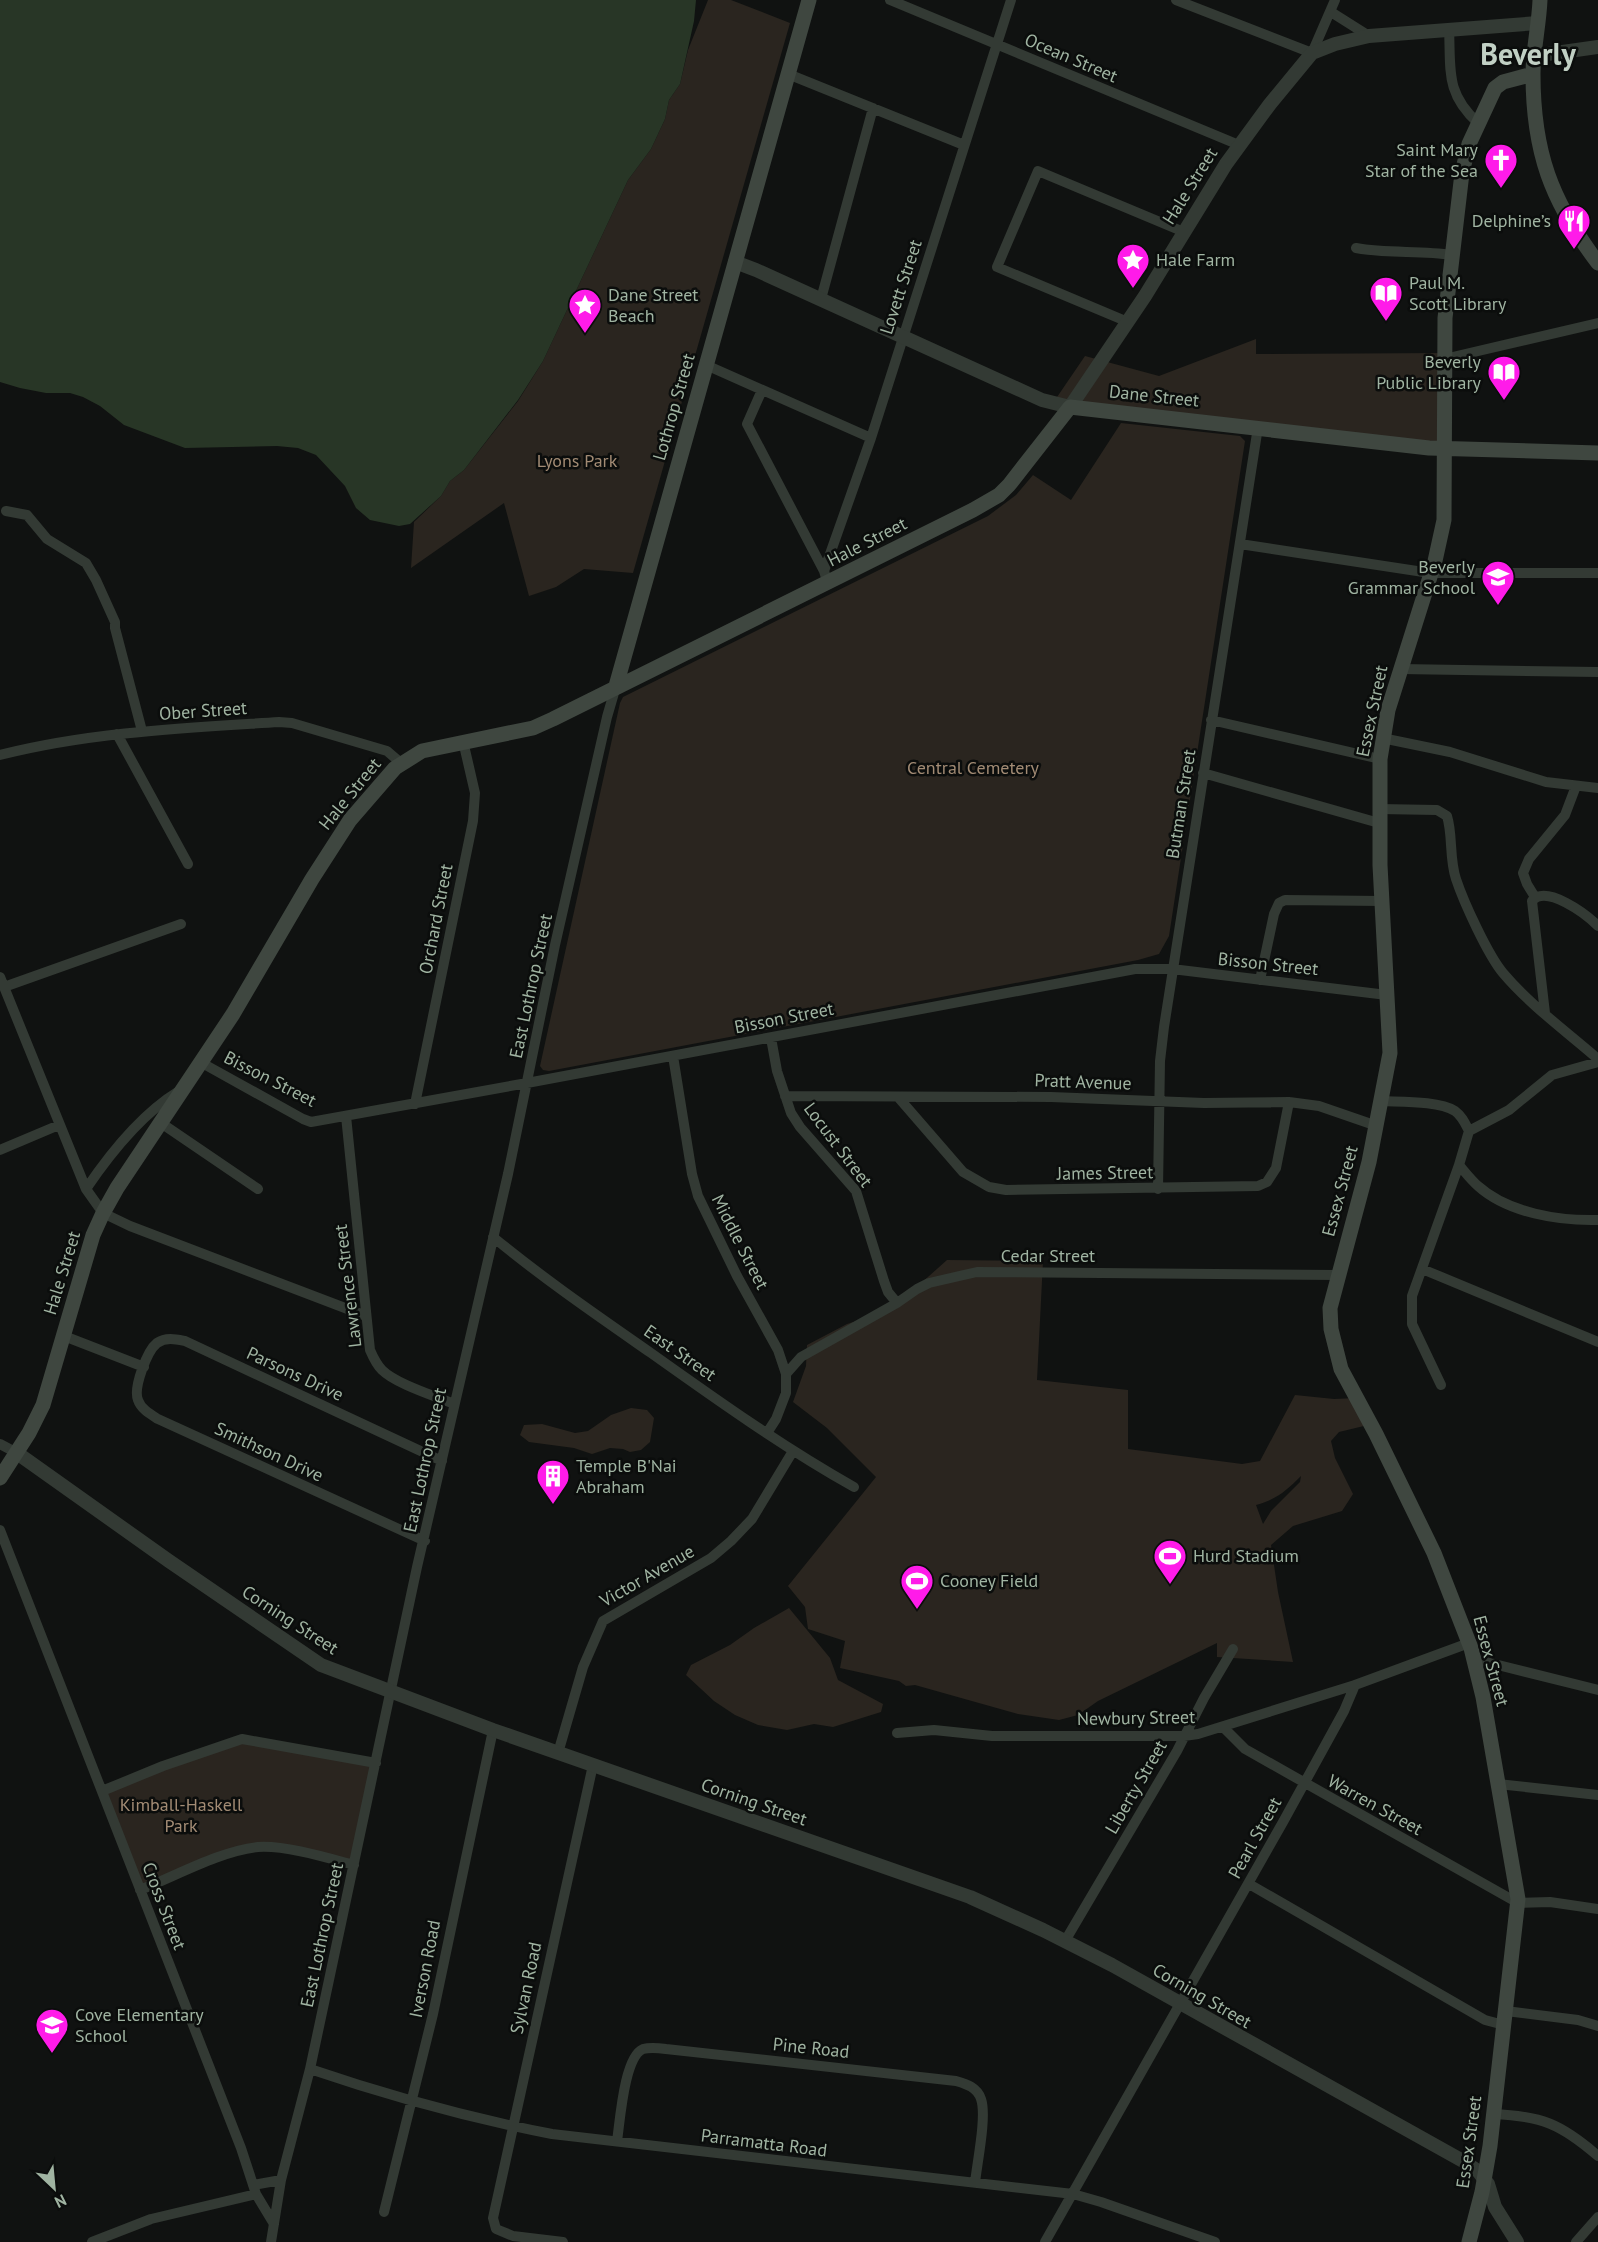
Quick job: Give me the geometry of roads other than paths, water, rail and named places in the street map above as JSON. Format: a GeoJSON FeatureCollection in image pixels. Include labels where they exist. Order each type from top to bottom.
{"type":"FeatureCollection","features":[{"type":"Feature","properties":{"kind":"main road","name":"Lothrop Street"},"geometry":{"type":"LineString","coordinates":[[616,686],[809,0]]}},
{"type":"Feature","properties":{"kind":"main road"},"geometry":{"type":"LineString","coordinates":[[1540,0],[1533,74],[1540,145],[1548,179],[1570,224],[1598,263]]}},
{"type":"Feature","properties":{"kind":"main road","name":"Essex Street"},"geometry":{"type":"LineString","coordinates":[[1469,2242],[1485,2180],[1518,1903],[1483,1697],[1469,1643],[1434,1553],[1376,1434],[1341,1369],[1331,1329],[1330,1308],[1377,1126],[1390,1053],[1379,816],[1380,759],[1382,738],[1400,669],[1444,520],[1445,318],[1464,166],[1469,144],[1489,98],[1498,85],[1533,74]]}},
{"type":"Feature","properties":{"kind":"main road","name":"Dane Street"},"geometry":{"type":"LineString","coordinates":[[1070,407],[1444,449],[1598,453]]}},
{"type":"Feature","properties":{"kind":"main road","name":"Hale Street"},"geometry":{"type":"LineString","coordinates":[[0,1478],[17,1454],[43,1405],[93,1234],[117,1188],[202,1063],[340,834],[364,802],[401,764],[422,751],[533,728],[587,704],[616,686],[826,577],[973,510],[999,495],[1029,462],[1070,407]]}},
{"type":"Feature","properties":{"kind":"street","name":"Ocean Street"},"geometry":{"type":"LineString","coordinates":[[890,0],[1239,146]]}},
{"type":"Feature","properties":{"kind":"street","name":"Lovett Street"},"geometry":{"type":"LineString","coordinates":[[826,577],[1011,0]]}},
{"type":"Feature","properties":{"kind":"street"},"geometry":{"type":"LineString","coordinates":[[1176,0],[1312,53],[1335,44],[1370,36],[1538,23]]}},
{"type":"Feature","properties":{"kind":"street"},"geometry":{"type":"LineString","coordinates":[[1312,53],[1335,0]]}},
{"type":"Feature","properties":{"kind":"street"},"geometry":{"type":"LineString","coordinates":[[1331,12],[1370,36]]}},
{"type":"Feature","properties":{"kind":"street"},"geometry":{"type":"LineString","coordinates":[[1449,29],[1454,93],[1465,111],[1478,123]]}},
{"type":"Feature","properties":{"kind":"street"},"geometry":{"type":"LineString","coordinates":[[1534,56],[1598,47]]}},
{"type":"Feature","properties":{"kind":"street","name":"Hale Street"},"geometry":{"type":"LineString","coordinates":[[1070,407],[1128,322],[1239,146],[1312,53]]}},
{"type":"Feature","properties":{"kind":"street"},"geometry":{"type":"LineString","coordinates":[[788,74],[964,145]]}},
{"type":"Feature","properties":{"kind":"street"},"geometry":{"type":"LineString","coordinates":[[821,299],[873,108]]}},
{"type":"Feature","properties":{"kind":"street"},"geometry":{"type":"LineString","coordinates":[[1128,322],[997,267],[1038,171],[1184,232]]}},
{"type":"Feature","properties":{"kind":"street"},"geometry":{"type":"LineString","coordinates":[[1356,248],[1384,252],[1429,252],[1452,255]]}},
{"type":"Feature","properties":{"kind":"street","name":"Dane Street"},"geometry":{"type":"LineString","coordinates":[[735,262],[1042,400],[1070,407]]}},
{"type":"Feature","properties":{"kind":"street"},"geometry":{"type":"LineString","coordinates":[[1444,359],[1598,323]]}},
{"type":"Feature","properties":{"kind":"street"},"geometry":{"type":"LineString","coordinates":[[706,365],[871,438]]}},
{"type":"Feature","properties":{"kind":"street"},"geometry":{"type":"LineString","coordinates":[[762,390],[747,424],[826,577]]}},
{"type":"Feature","properties":{"kind":"street","name":"Butman Street"},"geometry":{"type":"LineString","coordinates":[[1158,1189],[1160,1061],[1172,969],[1258,427]]}},
{"type":"Feature","properties":{"kind":"street"},"geometry":{"type":"LineString","coordinates":[[6,511],[27,515],[47,539],[86,563],[115,622],[142,731]]}},
{"type":"Feature","properties":{"kind":"street"},"geometry":{"type":"LineString","coordinates":[[1240,544],[1430,573],[1598,573]]}},
{"type":"Feature","properties":{"kind":"street"},"geometry":{"type":"LineString","coordinates":[[1400,669],[1598,672]]}},
{"type":"Feature","properties":{"kind":"street","name":"East Lothrop Street"},"geometry":{"type":"LineString","coordinates":[[271,2242],[281,2180],[310,2069],[417,1567],[425,1541],[493,1237],[555,945],[616,686]]}},
{"type":"Feature","properties":{"kind":"street"},"geometry":{"type":"LineString","coordinates":[[1211,720],[1380,759]]}},
{"type":"Feature","properties":{"kind":"street","name":"Ober Street"},"geometry":{"type":"LineString","coordinates":[[0,755],[54,743],[142,731],[292,723],[387,751],[401,764]]}},
{"type":"Feature","properties":{"kind":"street"},"geometry":{"type":"LineString","coordinates":[[117,734],[188,864]]}},
{"type":"Feature","properties":{"kind":"street"},"geometry":{"type":"LineString","coordinates":[[1382,738],[1450,752],[1546,782],[1598,788]]}},
{"type":"Feature","properties":{"kind":"street","name":"Orchard Street"},"geometry":{"type":"LineString","coordinates":[[415,1104],[472,821],[475,793],[464,741]]}},
{"type":"Feature","properties":{"kind":"street"},"geometry":{"type":"LineString","coordinates":[[1203,773],[1379,816],[1437,810],[1447,816],[1456,879],[1493,959],[1503,973],[1598,1061]]}},
{"type":"Feature","properties":{"kind":"street"},"geometry":{"type":"LineString","coordinates":[[1535,897],[1523,873],[1529,859],[1565,815],[1576,786]]}},
{"type":"Feature","properties":{"kind":"street"},"geometry":{"type":"LineString","coordinates":[[1535,897],[1549,896],[1561,900],[1598,926]]}},
{"type":"Feature","properties":{"kind":"street"},"geometry":{"type":"LineString","coordinates":[[1535,897],[1532,901],[1545,1013]]}},
{"type":"Feature","properties":{"kind":"street"},"geometry":{"type":"LineString","coordinates":[[1260,980],[1274,914],[1279,903],[1285,900],[1382,901]]}},
{"type":"Feature","properties":{"kind":"street"},"geometry":{"type":"LineString","coordinates":[[181,924],[2,982],[86,1189],[103,1213],[130,1226],[366,1316]]}},
{"type":"Feature","properties":{"kind":"street","name":"Bisson Street"},"geometry":{"type":"LineString","coordinates":[[202,1063],[311,1122],[1135,969],[1172,969],[1387,995]]}},
{"type":"Feature","properties":{"kind":"street","name":"Locust Street"},"geometry":{"type":"LineString","coordinates":[[771,1038],[777,1071],[791,1113],[800,1127],[856,1191],[886,1286],[897,1303]]}},
{"type":"Feature","properties":{"kind":"street","name":"Middle Street"},"geometry":{"type":"LineString","coordinates":[[673,1056],[692,1174],[698,1196],[737,1276],[778,1350],[786,1374],[786,1393],[776,1419],[767,1434]]}},
{"type":"Feature","properties":{"kind":"street"},"geometry":{"type":"LineString","coordinates":[[1469,1131],[1509,1110],[1552,1075],[1598,1061]]}},
{"type":"Feature","properties":{"kind":"street","name":"Hale Street"},"geometry":{"type":"LineString","coordinates":[[86,1189],[99,1170],[161,1102],[184,1088]]}},
{"type":"Feature","properties":{"kind":"street","name":"Pratt Avenue"},"geometry":{"type":"LineString","coordinates":[[785,1096],[1288,1102],[1319,1106],[1377,1126]]}},
{"type":"Feature","properties":{"kind":"street","name":"James Street"},"geometry":{"type":"LineString","coordinates":[[898,1097],[963,1172],[989,1187],[1006,1190],[1258,1186],[1267,1182],[1276,1168],[1288,1102]]}},
{"type":"Feature","properties":{"kind":"street"},"geometry":{"type":"LineString","coordinates":[[1382,1101],[1439,1105],[1452,1109],[1461,1116],[1469,1131],[1412,1296],[1410,1315],[1415,1332],[1441,1385]]}},
{"type":"Feature","properties":{"kind":"street","name":"Lawrence Street"},"geometry":{"type":"LineString","coordinates":[[346,1116],[370,1350],[383,1371],[420,1391],[454,1404]]}},
{"type":"Feature","properties":{"kind":"street"},"geometry":{"type":"LineString","coordinates":[[161,1124],[258,1189]]}},
{"type":"Feature","properties":{"kind":"street"},"geometry":{"type":"LineString","coordinates":[[0,1150],[59,1125]]}},
{"type":"Feature","properties":{"kind":"street"},"geometry":{"type":"LineString","coordinates":[[1459,1165],[1479,1187],[1514,1206],[1535,1214],[1561,1219],[1598,1220]]}},
{"type":"Feature","properties":{"kind":"street","name":"East Street"},"geometry":{"type":"LineString","coordinates":[[493,1237],[534,1271],[767,1434],[854,1486]]}},
{"type":"Feature","properties":{"kind":"street"},"geometry":{"type":"LineString","coordinates":[[1422,1269],[1598,1342]]}},
{"type":"Feature","properties":{"kind":"street","name":"Cedar Street"},"geometry":{"type":"LineString","coordinates":[[786,1374],[801,1357],[897,1303],[917,1288],[977,1272],[1338,1275]]}},
{"type":"Feature","properties":{"kind":"street"},"geometry":{"type":"LineString","coordinates":[[64,1336],[144,1366]]}},
{"type":"Feature","properties":{"kind":"street","name":"Parsons Drive"},"geometry":{"type":"LineString","coordinates":[[144,1366],[151,1349],[158,1342],[169,1339],[185,1341],[442,1461]]}},
{"type":"Feature","properties":{"kind":"street","name":"Smithson Drive"},"geometry":{"type":"LineString","coordinates":[[144,1366],[136,1393],[138,1402],[158,1419],[425,1541]]}},
{"type":"Feature","properties":{"kind":"street"},"geometry":{"type":"LineString","coordinates":[[0,1444],[17,1454]]}},
{"type":"Feature","properties":{"kind":"street","name":"Victor Avenue"},"geometry":{"type":"LineString","coordinates":[[558,1753],[583,1667],[603,1621],[711,1558],[731,1541],[752,1519],[794,1451]]}},
{"type":"Feature","properties":{"kind":"street","name":"Corning Street"},"geometry":{"type":"LineString","coordinates":[[17,1454],[306,1656],[343,1674],[493,1730],[970,1897],[1065,1941],[1181,2004],[1463,2161],[1478,2171],[1485,2180]]}},
{"type":"Feature","properties":{"kind":"street","name":"Cross Street"},"geometry":{"type":"LineString","coordinates":[[0,1530],[255,2190],[274,2224]]}},
{"type":"Feature","properties":{"kind":"street","name":"Newbury Street"},"geometry":{"type":"LineString","coordinates":[[897,1732],[934,1730],[992,1736],[1185,1736],[1223,1727],[1355,1685],[1469,1643]]}},
{"type":"Feature","properties":{"kind":"street","name":"Liberty Street"},"geometry":{"type":"LineString","coordinates":[[1065,1941],[1233,1649]]}},
{"type":"Feature","properties":{"kind":"street"},"geometry":{"type":"LineString","coordinates":[[1474,1659],[1598,1690]]}},
{"type":"Feature","properties":{"kind":"street","name":"Pearl Street"},"geometry":{"type":"LineString","coordinates":[[1045,2242],[1249,1884],[1344,1711],[1355,1685]]}},
{"type":"Feature","properties":{"kind":"street","name":"Warren Street"},"geometry":{"type":"LineString","coordinates":[[1223,1727],[1245,1749],[1518,1903]]}},
{"type":"Feature","properties":{"kind":"street","name":"Iverson Road"},"geometry":{"type":"LineString","coordinates":[[384,2212],[433,2014],[448,1932],[493,1730]]}},
{"type":"Feature","properties":{"kind":"street"},"geometry":{"type":"LineString","coordinates":[[102,1791],[163,1766],[242,1739],[376,1763]]}},
{"type":"Feature","properties":{"kind":"street","name":"Sylvan Road"},"geometry":{"type":"LineString","coordinates":[[563,2242],[513,2236],[496,2229],[493,2218],[593,1765]]}},
{"type":"Feature","properties":{"kind":"street"},"geometry":{"type":"LineString","coordinates":[[1498,1784],[1598,1795]]}},
{"type":"Feature","properties":{"kind":"street"},"geometry":{"type":"LineString","coordinates":[[140,1890],[208,1862],[259,1847],[280,1848],[354,1865]]}},
{"type":"Feature","properties":{"kind":"street"},"geometry":{"type":"LineString","coordinates":[[1249,1884],[1485,2020],[1505,2018],[1578,2020],[1598,2026]]}},
{"type":"Feature","properties":{"kind":"street"},"geometry":{"type":"LineString","coordinates":[[1518,1903],[1551,1902],[1598,1909]]}},
{"type":"Feature","properties":{"kind":"street","name":"Pine Road"},"geometry":{"type":"LineString","coordinates":[[617,2142],[630,2065],[638,2053],[644,2049],[666,2049],[956,2080],[969,2084],[981,2099],[983,2115],[975,2183]]}},
{"type":"Feature","properties":{"kind":"street","name":"Parramatta Road"},"geometry":{"type":"LineString","coordinates":[[310,2069],[376,2091],[552,2134],[1073,2194],[1215,2242]]}},
{"type":"Feature","properties":{"kind":"street"},"geometry":{"type":"LineString","coordinates":[[1493,2114],[1524,2115],[1542,2120],[1565,2130],[1598,2156]]}},
{"type":"Feature","properties":{"kind":"street"},"geometry":{"type":"LineString","coordinates":[[92,2242],[151,2219],[255,2190],[281,2180]]}},
{"type":"Feature","properties":{"kind":"street"},"geometry":{"type":"LineString","coordinates":[[1485,2180],[1495,2207],[1517,2242]]}},
{"type":"Feature","properties":{"kind":"street"},"geometry":{"type":"LineString","coordinates":[[1576,2242],[1598,2217]]}},
{"type":"Feature","properties":{"kind":"place","name":"Saint Mary Star of the Sea"},"geometry":{"type":"Point","coordinates":[1501,189]}},
{"type":"Feature","properties":{"kind":"place","name":"Delphine’s"},"geometry":{"type":"Point","coordinates":[1574,250]}},
{"type":"Feature","properties":{"kind":"place","name":"Hale Farm"},"geometry":{"type":"Point","coordinates":[1133,289]}},
{"type":"Feature","properties":{"kind":"place","name":"Paul M. Scott Library"},"geometry":{"type":"Point","coordinates":[1386,322]}},
{"type":"Feature","properties":{"kind":"place","name":"Dane Street Beach"},"geometry":{"type":"Point","coordinates":[585,334]}},
{"type":"Feature","properties":{"kind":"place","name":"Beverly Public Library"},"geometry":{"type":"Point","coordinates":[1504,401]}},
{"type":"Feature","properties":{"kind":"place","name":"Beverly Grammar School"},"geometry":{"type":"Point","coordinates":[1498,606]}},
{"type":"Feature","properties":{"kind":"place","name":"Temple B'Nai Abraham"},"geometry":{"type":"Point","coordinates":[553,1505]}},
{"type":"Feature","properties":{"kind":"place","name":"Hurd Stadium"},"geometry":{"type":"Point","coordinates":[1170,1585]}},
{"type":"Feature","properties":{"kind":"place","name":"Cooney Field"},"geometry":{"type":"Point","coordinates":[917,1610]}},
{"type":"Feature","properties":{"kind":"place","name":"Cove Elementary School"},"geometry":{"type":"Point","coordinates":[52,2054]}},
{"type":"Feature","properties":{"kind":"district","name":"Beverly"},"geometry":{"type":"Point","coordinates":[1528,55]}},
{"type":"Feature","properties":{"kind":"park label","name":"Lyons Park"},"geometry":{"type":"Point","coordinates":[577,461]}},
{"type":"Feature","properties":{"kind":"park label","name":"Central Cemetery"},"geometry":{"type":"Point","coordinates":[973,768]}},
{"type":"Feature","properties":{"kind":"park label","name":"Kimball-Haskell Park"},"geometry":{"type":"Point","coordinates":[181,1815]}}]}
